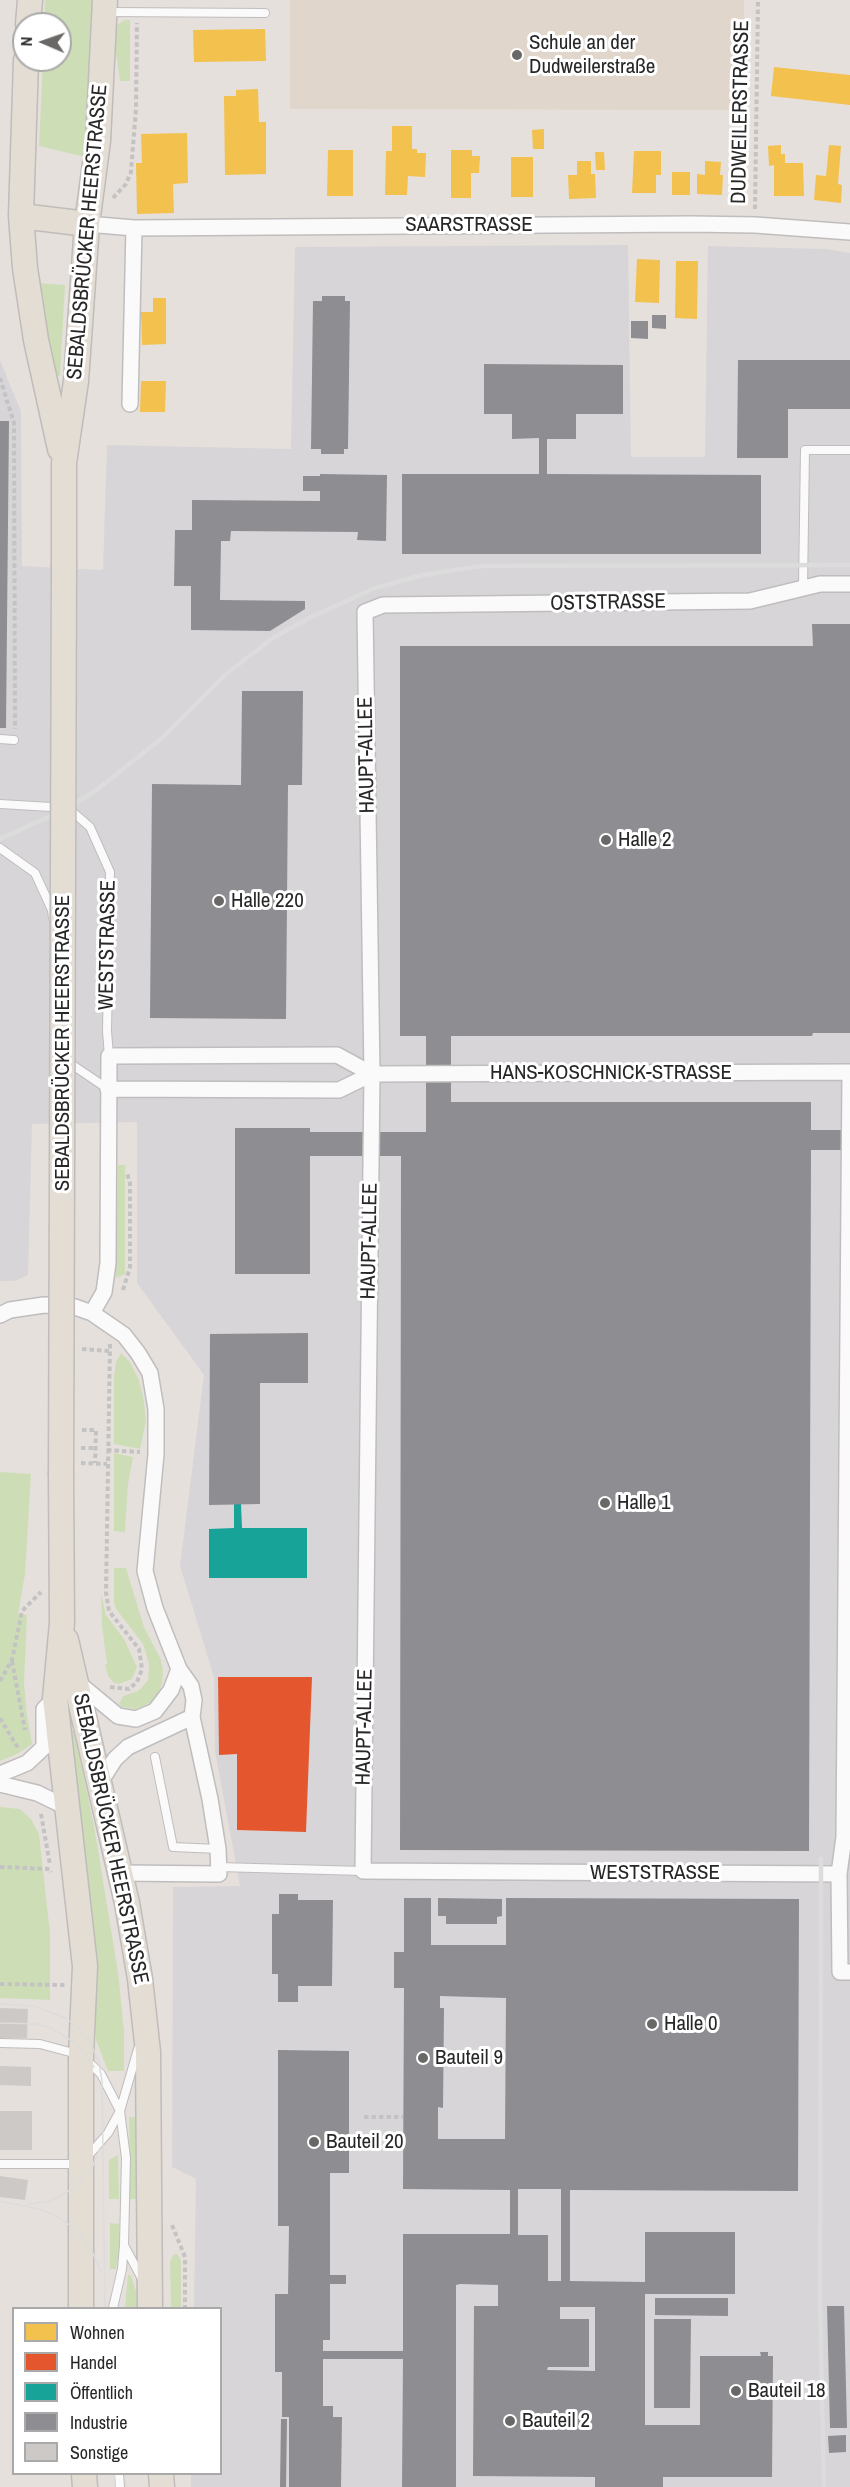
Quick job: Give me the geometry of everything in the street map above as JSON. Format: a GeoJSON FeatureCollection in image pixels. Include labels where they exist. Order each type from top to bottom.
{"type":"FeatureCollection","features":[{"type":"Feature","properties":{"kind":"main road","name":"SEBALDSBRÜCKER HEERSTRASSE"},"geometry":{"type":"LineString","coordinates":[[81,2307],[81,2055],[86,1966],[55,1698],[62,1623],[64,463],[76,381],[87,225],[98,141],[105,6]]}},
{"type":"Feature","properties":{"kind":"main road","name":"SEBALDSBRÜCKER HEERSTRASSE"},"geometry":{"type":"LineString","coordinates":[[26,72],[21,216],[27,283],[36,340],[64,463]]}},
{"type":"Feature","properties":{"kind":"main road"},"geometry":{"type":"LineString","coordinates":[[21,216],[87,225]]}},
{"type":"Feature","properties":{"kind":"main road","name":"SEBALDSBRÜCKER HEERSTRASSE"},"geometry":{"type":"LineString","coordinates":[[62,1623],[120,1873],[141,1979],[148,2052],[150,2301]]}},
{"type":"Feature","properties":{"kind":"street","name":"SAARSTRASSE"},"geometry":{"type":"LineString","coordinates":[[87,225],[134,228],[678,224],[755,225],[850,232]]}},
{"type":"Feature","properties":{"kind":"street"},"geometry":{"type":"LineString","coordinates":[[130,404],[134,228]]}},
{"type":"Feature","properties":{"kind":"street","name":"OSTSTRASSE"},"geometry":{"type":"LineString","coordinates":[[365,612],[383,605],[750,601],[820,584],[850,584]]}},
{"type":"Feature","properties":{"kind":"street","name":"HAUPT-ALLEE"},"geometry":{"type":"LineString","coordinates":[[363,1871],[372,1074],[365,612]]}},
{"type":"Feature","properties":{"kind":"street","name":"HANS-KOSCHNICK-STRASSE"},"geometry":{"type":"LineString","coordinates":[[108,1056],[337,1055],[372,1074]]}},
{"type":"Feature","properties":{"kind":"street"},"geometry":{"type":"LineString","coordinates":[[92,1313],[104,1292],[108,1263],[108,1056]]}},
{"type":"Feature","properties":{"kind":"street"},"geometry":{"type":"LineString","coordinates":[[850,1072],[844,1875],[840,1972],[850,1972]]}},
{"type":"Feature","properties":{"kind":"street","name":"HANS-KOSCHNICK-STRASSE"},"geometry":{"type":"LineString","coordinates":[[108,1089],[339,1090],[372,1074],[850,1072]]}},
{"type":"Feature","properties":{"kind":"street"},"geometry":{"type":"LineString","coordinates":[[0,1315],[10,1310],[44,1305],[72,1306],[92,1313],[114,1326],[138,1353],[150,1372],[156,1409],[156,1454],[145,1571],[155,1608],[179,1669],[191,1686],[194,1700],[192,1717],[218,1849],[219,1874],[120,1873]]}},
{"type":"Feature","properties":{"kind":"street"},"geometry":{"type":"LineString","coordinates":[[77,1682],[118,1716],[136,1719],[155,1711],[171,1690],[179,1669]]}},
{"type":"Feature","properties":{"kind":"street"},"geometry":{"type":"LineString","coordinates":[[0,1774],[27,1763],[44,1747],[44,1709],[55,1698]]}},
{"type":"Feature","properties":{"kind":"street"},"geometry":{"type":"LineString","coordinates":[[99,1784],[115,1759],[128,1747],[192,1717]]}},
{"type":"Feature","properties":{"kind":"street"},"geometry":{"type":"LineString","coordinates":[[0,1784],[37,1793],[66,1807]]}},
{"type":"Feature","properties":{"kind":"street","name":"WESTSTRASSE"},"geometry":{"type":"LineString","coordinates":[[363,1871],[844,1875]]}},
{"type":"Feature","properties":{"kind":"lane"},"geometry":{"type":"LineString","coordinates":[[105,6],[137,12],[265,13]]}},
{"type":"Feature","properties":{"kind":"lane"},"geometry":{"type":"LineString","coordinates":[[803,587],[806,450],[850,450]]}},
{"type":"Feature","properties":{"kind":"lane"},"geometry":{"type":"LineString","coordinates":[[0,740],[14,740]]}},
{"type":"Feature","properties":{"kind":"lane","name":"WESTSTRASSE"},"geometry":{"type":"LineString","coordinates":[[0,804],[68,808],[90,827],[110,872],[108,1056]]}},
{"type":"Feature","properties":{"kind":"lane","name":"WESTSTRASSE"},"geometry":{"type":"LineString","coordinates":[[0,848],[35,873],[52,910],[71,1064],[108,1089]]}},
{"type":"Feature","properties":{"kind":"lane"},"geometry":{"type":"LineString","coordinates":[[154,1757],[173,1847],[218,1849]]}},
{"type":"Feature","properties":{"kind":"lane"},"geometry":{"type":"LineString","coordinates":[[219,1867],[363,1871]]}},
{"type":"Feature","properties":{"kind":"lane"},"geometry":{"type":"LineString","coordinates":[[0,2164],[80,2164],[108,2133],[120,2111],[145,2024]]}},
{"type":"Feature","properties":{"kind":"lane"},"geometry":{"type":"LineString","coordinates":[[0,2043],[40,2044],[81,2055],[101,2074],[120,2111],[126,2158],[124,2245],[122,2269],[113,2307]]}},
{"type":"Feature","properties":{"kind":"lane"},"geometry":{"type":"LineString","coordinates":[[124,2245],[150,2301]]}},
{"type":"Feature","properties":{"kind":"path","name":"DUDWEILERSTRASSE"},"geometry":{"type":"LineString","coordinates":[[755,225],[758,0]]}},
{"type":"Feature","properties":{"kind":"path"},"geometry":{"type":"LineString","coordinates":[[87,225],[126,184],[131,172],[136,108],[137,12]]}},
{"type":"Feature","properties":{"kind":"path"},"geometry":{"type":"LineString","coordinates":[[0,378],[14,423],[14,740]]}},
{"type":"Feature","properties":{"kind":"path"},"geometry":{"type":"LineString","coordinates":[[77,1682],[129,1689],[137,1682],[142,1669],[139,1649],[109,1611],[106,1593],[109,1351],[114,1326]]}},
{"type":"Feature","properties":{"kind":"path"},"geometry":{"type":"LineString","coordinates":[[76,1349],[109,1351]]}},
{"type":"Feature","properties":{"kind":"path"},"geometry":{"type":"LineString","coordinates":[[107,1450],[156,1454]]}},
{"type":"Feature","properties":{"kind":"path"},"geometry":{"type":"LineString","coordinates":[[95,1464],[107,1464]]}},
{"type":"Feature","properties":{"kind":"path"},"geometry":{"type":"LineString","coordinates":[[0,1681],[12,1660],[22,1611],[62,1571]]}},
{"type":"Feature","properties":{"kind":"path"},"geometry":{"type":"LineString","coordinates":[[12,1660],[32,1759]]}},
{"type":"Feature","properties":{"kind":"path"},"geometry":{"type":"LineString","coordinates":[[0,1867],[50,1869],[52,1878]]}},
{"type":"Feature","properties":{"kind":"path"},"geometry":{"type":"LineString","coordinates":[[0,1984],[86,1984]]}},
{"type":"Feature","properties":{"kind":"path"},"geometry":{"type":"LineString","coordinates":[[364,2117],[403,2117]]}},
{"type":"Feature","properties":{"kind":"shaded area","name":"Schule an der Dudweilerstraße"},"geometry":{"type":"Polygon","coordinates":[[[290,0],[744,0],[745,110],[290,109],[290,0]]]}},
{"type":"Feature","properties":{"kind":"shaded area"},"geometry":{"type":"Polygon","coordinates":[[[628,245],[631,457],[705,457],[708,246],[826,249],[850,253],[850,2487],[191,2487],[191,2475],[222,2475],[222,2307],[194,2307],[196,2179],[172,2167],[173,1887],[240,1886],[215,1751],[214,1677],[180,1566],[204,1375],[137,1283],[137,1122],[32,1124],[28,1275],[15,1281],[0,1281],[0,360],[21,412],[22,566],[103,570],[107,445],[291,449],[295,247],[628,245]]]}},
{"type":"Feature","properties":{"kind":"green space"},"geometry":{"type":"Polygon","coordinates":[[[45,0],[94,0],[85,157],[39,146],[42,72],[72,72],[72,12],[44,12],[45,0]]]}},
{"type":"Feature","properties":{"kind":"green space"},"geometry":{"type":"Polygon","coordinates":[[[125,20],[130,20],[130,81],[120,81],[115,26],[125,20]]]}},
{"type":"Feature","properties":{"kind":"green space"},"geometry":{"type":"Polygon","coordinates":[[[37,283],[65,285],[60,376],[55,376],[37,283]]]}},
{"type":"Feature","properties":{"kind":"green space"},"geometry":{"type":"Polygon","coordinates":[[[118,1165],[125,1165],[125,1274],[116,1278],[118,1165]]]}},
{"type":"Feature","properties":{"kind":"green space"},"geometry":{"type":"Polygon","coordinates":[[[121,1353],[130,1362],[139,1380],[144,1401],[146,1421],[140,1449],[114,1444],[114,1376],[116,1362],[121,1353]]]}},
{"type":"Feature","properties":{"kind":"green space"},"geometry":{"type":"Polygon","coordinates":[[[114,1453],[133,1457],[128,1484],[125,1532],[114,1531],[114,1453]]]}},
{"type":"Feature","properties":{"kind":"green space"},"geometry":{"type":"Polygon","coordinates":[[[0,1472],[31,1474],[25,1574],[18,1614],[27,1615],[24,1683],[32,1744],[0,1761],[0,1472]]]}},
{"type":"Feature","properties":{"kind":"green space"},"geometry":{"type":"Polygon","coordinates":[[[114,1568],[126,1568],[144,1627],[161,1660],[163,1671],[162,1684],[157,1695],[152,1702],[136,1709],[122,1707],[119,1704],[123,1696],[138,1691],[148,1680],[149,1664],[143,1644],[116,1609],[114,1568]]]}},
{"type":"Feature","properties":{"kind":"green space"},"geometry":{"type":"Polygon","coordinates":[[[101,1593],[106,1615],[124,1639],[137,1667],[132,1679],[119,1684],[114,1683],[108,1676],[105,1665],[107,1664],[101,1593]]]}},
{"type":"Feature","properties":{"kind":"green space"},"geometry":{"type":"Polygon","coordinates":[[[74,1730],[94,1826],[118,1972],[124,2031],[124,2071],[108,2071],[96,2040],[94,1948],[75,1781],[71,1731],[74,1730]]]}},
{"type":"Feature","properties":{"kind":"green space"},"geometry":{"type":"Polygon","coordinates":[[[0,1807],[20,1809],[31,1819],[39,1834],[50,1933],[50,2000],[0,1998],[0,1807]]]}},
{"type":"Feature","properties":{"kind":"green space"},"geometry":{"type":"Polygon","coordinates":[[[129,2117],[137,2117],[138,2199],[130,2199],[129,2117]]]}},
{"type":"Feature","properties":{"kind":"green space"},"geometry":{"type":"Polygon","coordinates":[[[118,2155],[119,2199],[109,2199],[109,2160],[118,2155]]]}},
{"type":"Feature","properties":{"kind":"green space"},"geometry":{"type":"Polygon","coordinates":[[[110,2223],[119,2224],[119,2254],[116,2269],[110,2269],[110,2223]]]}},
{"type":"Feature","properties":{"kind":"green space"},"geometry":{"type":"Polygon","coordinates":[[[177,2254],[181,2260],[181,2307],[171,2307],[170,2262],[173,2255],[177,2254]]]}},
{"type":"Feature","properties":{"kind":"green space"},"geometry":{"type":"Polygon","coordinates":[[[128,2274],[131,2276],[139,2300],[139,2307],[125,2307],[128,2274]]]}},
{"type":"Feature","properties":{"kind":"building: Wohnen"},"geometry":{"type":"Polygon","coordinates":[[[265,29],[266,61],[194,62],[193,30],[265,29]]]}},
{"type":"Feature","properties":{"kind":"building: Wohnen"},"geometry":{"type":"Polygon","coordinates":[[[774,67],[850,75],[850,105],[771,96],[774,67]]]}},
{"type":"Feature","properties":{"kind":"building: Wohnen"},"geometry":{"type":"Polygon","coordinates":[[[258,89],[259,122],[266,122],[266,174],[225,175],[224,96],[236,96],[236,90],[258,89]]]}},
{"type":"Feature","properties":{"kind":"building: Wohnen"},"geometry":{"type":"Polygon","coordinates":[[[392,126],[412,126],[412,149],[417,149],[417,153],[426,153],[425,177],[408,176],[407,195],[385,195],[386,151],[392,151],[392,126]]]}},
{"type":"Feature","properties":{"kind":"building: Wohnen"},"geometry":{"type":"Polygon","coordinates":[[[544,129],[544,149],[533,149],[532,130],[544,129]]]}},
{"type":"Feature","properties":{"kind":"building: Wohnen"},"geometry":{"type":"Polygon","coordinates":[[[187,133],[188,183],[173,184],[174,213],[137,214],[136,163],[142,163],[141,134],[187,133]]]}},
{"type":"Feature","properties":{"kind":"building: Wohnen"},"geometry":{"type":"Polygon","coordinates":[[[781,145],[781,154],[785,154],[785,163],[803,163],[804,196],[774,196],[774,165],[769,166],[768,146],[781,145]]]}},
{"type":"Feature","properties":{"kind":"building: Wohnen"},"geometry":{"type":"Polygon","coordinates":[[[829,145],[841,146],[838,184],[842,185],[841,203],[814,200],[816,175],[826,176],[829,145]]]}},
{"type":"Feature","properties":{"kind":"building: Wohnen"},"geometry":{"type":"Polygon","coordinates":[[[328,150],[353,150],[353,196],[327,196],[328,150]]]}},
{"type":"Feature","properties":{"kind":"building: Wohnen"},"geometry":{"type":"Polygon","coordinates":[[[451,150],[472,150],[472,156],[480,156],[479,173],[471,173],[471,198],[451,198],[451,150]]]}},
{"type":"Feature","properties":{"kind":"building: Wohnen"},"geometry":{"type":"Polygon","coordinates":[[[634,151],[661,151],[661,175],[656,175],[656,193],[632,193],[634,151]]]}},
{"type":"Feature","properties":{"kind":"building: Wohnen"},"geometry":{"type":"Polygon","coordinates":[[[595,152],[604,152],[605,170],[596,170],[595,152]]]}},
{"type":"Feature","properties":{"kind":"building: Wohnen"},"geometry":{"type":"Polygon","coordinates":[[[511,157],[533,157],[533,197],[511,197],[511,157]]]}},
{"type":"Feature","properties":{"kind":"building: Wohnen"},"geometry":{"type":"Polygon","coordinates":[[[577,161],[591,161],[591,174],[595,174],[596,198],[569,199],[568,175],[577,175],[577,161]]]}},
{"type":"Feature","properties":{"kind":"building: Wohnen"},"geometry":{"type":"Polygon","coordinates":[[[705,161],[721,162],[722,195],[697,194],[697,174],[705,175],[705,161]]]}},
{"type":"Feature","properties":{"kind":"building: Wohnen"},"geometry":{"type":"Polygon","coordinates":[[[672,172],[690,172],[690,195],[672,195],[672,172]]]}},
{"type":"Feature","properties":{"kind":"building: Wohnen"},"geometry":{"type":"Polygon","coordinates":[[[637,259],[660,260],[659,303],[635,302],[637,259]]]}},
{"type":"Feature","properties":{"kind":"building: Wohnen"},"geometry":{"type":"Polygon","coordinates":[[[676,261],[698,261],[697,319],[675,318],[676,261]]]}},
{"type":"Feature","properties":{"kind":"building: Wohnen"},"geometry":{"type":"Polygon","coordinates":[[[153,298],[166,298],[166,344],[142,345],[141,312],[153,312],[153,298]]]}},
{"type":"Feature","properties":{"kind":"building: Wohnen"},"geometry":{"type":"Polygon","coordinates":[[[141,381],[166,381],[165,412],[140,412],[141,381]]]}},
{"type":"Feature","properties":{"kind":"building: Handel"},"geometry":{"type":"Polygon","coordinates":[[[218,1677],[312,1677],[306,1832],[237,1830],[237,1754],[219,1755],[218,1677]]]}},
{"type":"Feature","properties":{"kind":"building: Öffentlich"},"geometry":{"type":"Polygon","coordinates":[[[234,1504],[241,1504],[242,1528],[307,1528],[307,1578],[209,1578],[209,1529],[234,1528],[234,1504]]]}},
{"type":"Feature","properties":{"kind":"building: Industrie"},"geometry":{"type":"Polygon","coordinates":[[[322,296],[345,296],[345,301],[350,301],[348,449],[344,449],[344,454],[321,454],[321,449],[311,449],[313,301],[322,301],[322,296]]]}},
{"type":"Feature","properties":{"kind":"building: Industrie"},"geometry":{"type":"Polygon","coordinates":[[[652,315],[666,315],[666,329],[652,328],[652,315]]]}},
{"type":"Feature","properties":{"kind":"building: Industrie"},"geometry":{"type":"Polygon","coordinates":[[[631,321],[648,321],[648,339],[631,338],[631,321]]]}},
{"type":"Feature","properties":{"kind":"building: Industrie"},"geometry":{"type":"Polygon","coordinates":[[[738,360],[850,360],[850,409],[788,409],[788,458],[737,458],[738,360]]]}},
{"type":"Feature","properties":{"kind":"building: Industrie"},"geometry":{"type":"Polygon","coordinates":[[[484,364],[623,365],[623,414],[576,414],[576,439],[547,439],[547,474],[761,475],[761,554],[402,554],[402,474],[539,474],[539,438],[512,439],[512,414],[484,414],[484,364]]]}},
{"type":"Feature","properties":{"kind":"building: Industrie"},"geometry":{"type":"Polygon","coordinates":[[[0,421],[9,421],[6,728],[0,728],[0,421]]]}},
{"type":"Feature","properties":{"kind":"building: Industrie"},"geometry":{"type":"Polygon","coordinates":[[[320,474],[387,475],[386,541],[357,540],[358,532],[231,531],[230,541],[221,541],[220,600],[305,601],[305,609],[270,631],[191,630],[191,586],[174,586],[175,530],[192,530],[192,500],[320,501],[320,491],[303,491],[303,476],[320,476],[320,474]]]}},
{"type":"Feature","properties":{"kind":"building: Industrie","name":"Halle 1"},"geometry":{"type":"Polygon","coordinates":[[[812,624],[850,624],[850,1033],[813,1033],[812,1036],[451,1036],[451,1102],[811,1102],[811,1130],[850,1130],[850,1150],[811,1150],[809,1851],[400,1850],[401,1156],[310,1156],[310,1274],[235,1274],[235,1128],[310,1128],[310,1132],[426,1132],[426,1036],[400,1036],[400,646],[813,646],[812,624]]]}},
{"type":"Feature","properties":{"kind":"building: Industrie","name":"Halle 220"},"geometry":{"type":"Polygon","coordinates":[[[242,691],[303,691],[302,785],[288,785],[286,1019],[150,1018],[152,784],[241,785],[242,691]]]}},
{"type":"Feature","properties":{"kind":"building: Industrie"},"geometry":{"type":"Polygon","coordinates":[[[308,1333],[308,1383],[260,1383],[260,1504],[209,1505],[210,1334],[308,1333]]]}},
{"type":"Feature","properties":{"kind":"building: Industrie"},"geometry":{"type":"Polygon","coordinates":[[[279,1894],[298,1894],[298,1900],[333,1900],[332,1986],[298,1986],[298,2002],[278,2002],[278,1974],[272,1974],[272,1914],[279,1914],[279,1894]]]}},
{"type":"Feature","properties":{"kind":"building: Industrie"},"geometry":{"type":"Polygon","coordinates":[[[404,1898],[431,1898],[431,1945],[506,1945],[506,1898],[799,1899],[798,2191],[570,2190],[570,2281],[645,2282],[645,2232],[735,2232],[735,2294],[645,2294],[645,2425],[700,2425],[700,2356],[761,2356],[760,2352],[768,2352],[768,2356],[773,2356],[772,2477],[663,2477],[663,2487],[595,2487],[595,2477],[473,2476],[474,2306],[498,2306],[498,2285],[460,2284],[456,2285],[456,2487],[402,2487],[403,2359],[323,2359],[323,2406],[333,2406],[333,2417],[342,2417],[341,2487],[289,2487],[289,2417],[282,2417],[282,2372],[275,2372],[275,2294],[288,2294],[289,2226],[278,2226],[278,2050],[349,2051],[349,2173],[330,2173],[330,2275],[346,2275],[346,2284],[330,2284],[330,2340],[323,2340],[323,2351],[403,2351],[403,2234],[510,2234],[510,2190],[403,2189],[404,1988],[394,1988],[394,1952],[404,1952],[404,1898]],[[440,1996],[440,2008],[444,2008],[443,2108],[438,2107],[438,2139],[505,2139],[506,1998],[440,1996]],[[518,2189],[518,2235],[548,2235],[548,2281],[561,2281],[561,2189],[518,2189]],[[560,2307],[560,2319],[589,2319],[589,2367],[548,2367],[547,2370],[595,2371],[595,2307],[560,2307]]]}},
{"type":"Feature","properties":{"kind":"building: Industrie"},"geometry":{"type":"Polygon","coordinates":[[[438,1898],[502,1899],[502,1916],[497,1917],[497,1924],[446,1924],[446,1916],[438,1916],[438,1898]]]}},
{"type":"Feature","properties":{"kind":"building: Industrie"},"geometry":{"type":"Polygon","coordinates":[[[655,2298],[728,2298],[728,2316],[655,2315],[655,2298]]]}},
{"type":"Feature","properties":{"kind":"building: Industrie"},"geometry":{"type":"Polygon","coordinates":[[[827,2306],[844,2306],[847,2428],[830,2428],[827,2306]]]}},
{"type":"Feature","properties":{"kind":"building: Industrie"},"geometry":{"type":"Polygon","coordinates":[[[654,2319],[691,2319],[690,2408],[654,2408],[654,2319]]]}},
{"type":"Feature","properties":{"kind":"building: Industrie"},"geometry":{"type":"Polygon","coordinates":[[[281,2419],[287,2419],[286,2487],[280,2487],[281,2419]]]}},
{"type":"Feature","properties":{"kind":"building: Industrie"},"geometry":{"type":"Polygon","coordinates":[[[846,2435],[846,2452],[829,2453],[828,2436],[846,2435]]]}},
{"type":"Feature","properties":{"kind":"building: Sonstige"},"geometry":{"type":"Polygon","coordinates":[[[0,2008],[28,2009],[27,2038],[0,2038],[0,2008]]]}},
{"type":"Feature","properties":{"kind":"building: Sonstige"},"geometry":{"type":"Polygon","coordinates":[[[0,2066],[31,2067],[31,2086],[0,2085],[0,2066]]]}},
{"type":"Feature","properties":{"kind":"building: Sonstige"},"geometry":{"type":"Polygon","coordinates":[[[0,2111],[32,2111],[32,2150],[0,2150],[0,2111]]]}},
{"type":"Feature","properties":{"kind":"building: Sonstige"},"geometry":{"type":"Polygon","coordinates":[[[0,2176],[28,2180],[25,2200],[0,2197],[0,2176]]]}},
{"type":"Feature","properties":{"kind":"tram line"},"geometry":{"type":"LineString","coordinates":[[0,2004],[33,2006],[64,2017],[79,2028],[91,2044],[99,2063],[102,2081],[105,2307]]}},
{"type":"Feature","properties":{"kind":"tram line"},"geometry":{"type":"LineString","coordinates":[[0,2023],[36,2024],[51,2028],[77,2044],[94,2067]]}},
{"type":"Feature","properties":{"kind":"tram line"},"geometry":{"type":"LineString","coordinates":[[30,2204],[51,2201],[72,2189],[92,2168],[100,2148]]}},
{"type":"Feature","properties":{"kind":"tram line"},"geometry":{"type":"LineString","coordinates":[[0,2201],[38,2209],[55,2215],[68,2224],[80,2234],[91,2249],[101,2272]]}},
{"type":"Feature","properties":{"kind":"tram line"},"geometry":{"type":"LineString","coordinates":[[114,2475],[115,2487]]}},
{"type":"Feature","properties":{"kind":"tram line"},"geometry":{"type":"LineString","coordinates":[[125,2475],[126,2487]]}},
{"type":"Feature","properties":{"kind":"railway"},"geometry":{"type":"LineString","coordinates":[[0,839],[68,808],[98,789],[162,738],[226,674],[273,638],[309,618],[375,588],[423,575],[481,566],[850,565]]}},
{"type":"Feature","properties":{"kind":"railway"},"geometry":{"type":"LineString","coordinates":[[821,1859],[820,2302],[824,2487]]}},
{"type":"Feature","properties":{"kind":"place","name":"Schule an der Dudweilerstraße"},"geometry":{"type":"Point","coordinates":[517,55]}},
{"type":"Feature","properties":{"kind":"place","name":"Halle 2"},"geometry":{"type":"Point","coordinates":[606,840]}},
{"type":"Feature","properties":{"kind":"place","name":"Halle 220"},"geometry":{"type":"Point","coordinates":[219,901]}},
{"type":"Feature","properties":{"kind":"place","name":"Halle 1"},"geometry":{"type":"Point","coordinates":[605,1503]}},
{"type":"Feature","properties":{"kind":"place","name":"Halle 0"},"geometry":{"type":"Point","coordinates":[652,2024]}},
{"type":"Feature","properties":{"kind":"place","name":"Bauteil 9"},"geometry":{"type":"Point","coordinates":[423,2058]}},
{"type":"Feature","properties":{"kind":"place","name":"Bauteil 20"},"geometry":{"type":"Point","coordinates":[314,2142]}},
{"type":"Feature","properties":{"kind":"place","name":"Bauteil 18"},"geometry":{"type":"Point","coordinates":[736,2391]}},
{"type":"Feature","properties":{"kind":"place","name":"Bauteil 2"},"geometry":{"type":"Point","coordinates":[510,2421]}}]}
